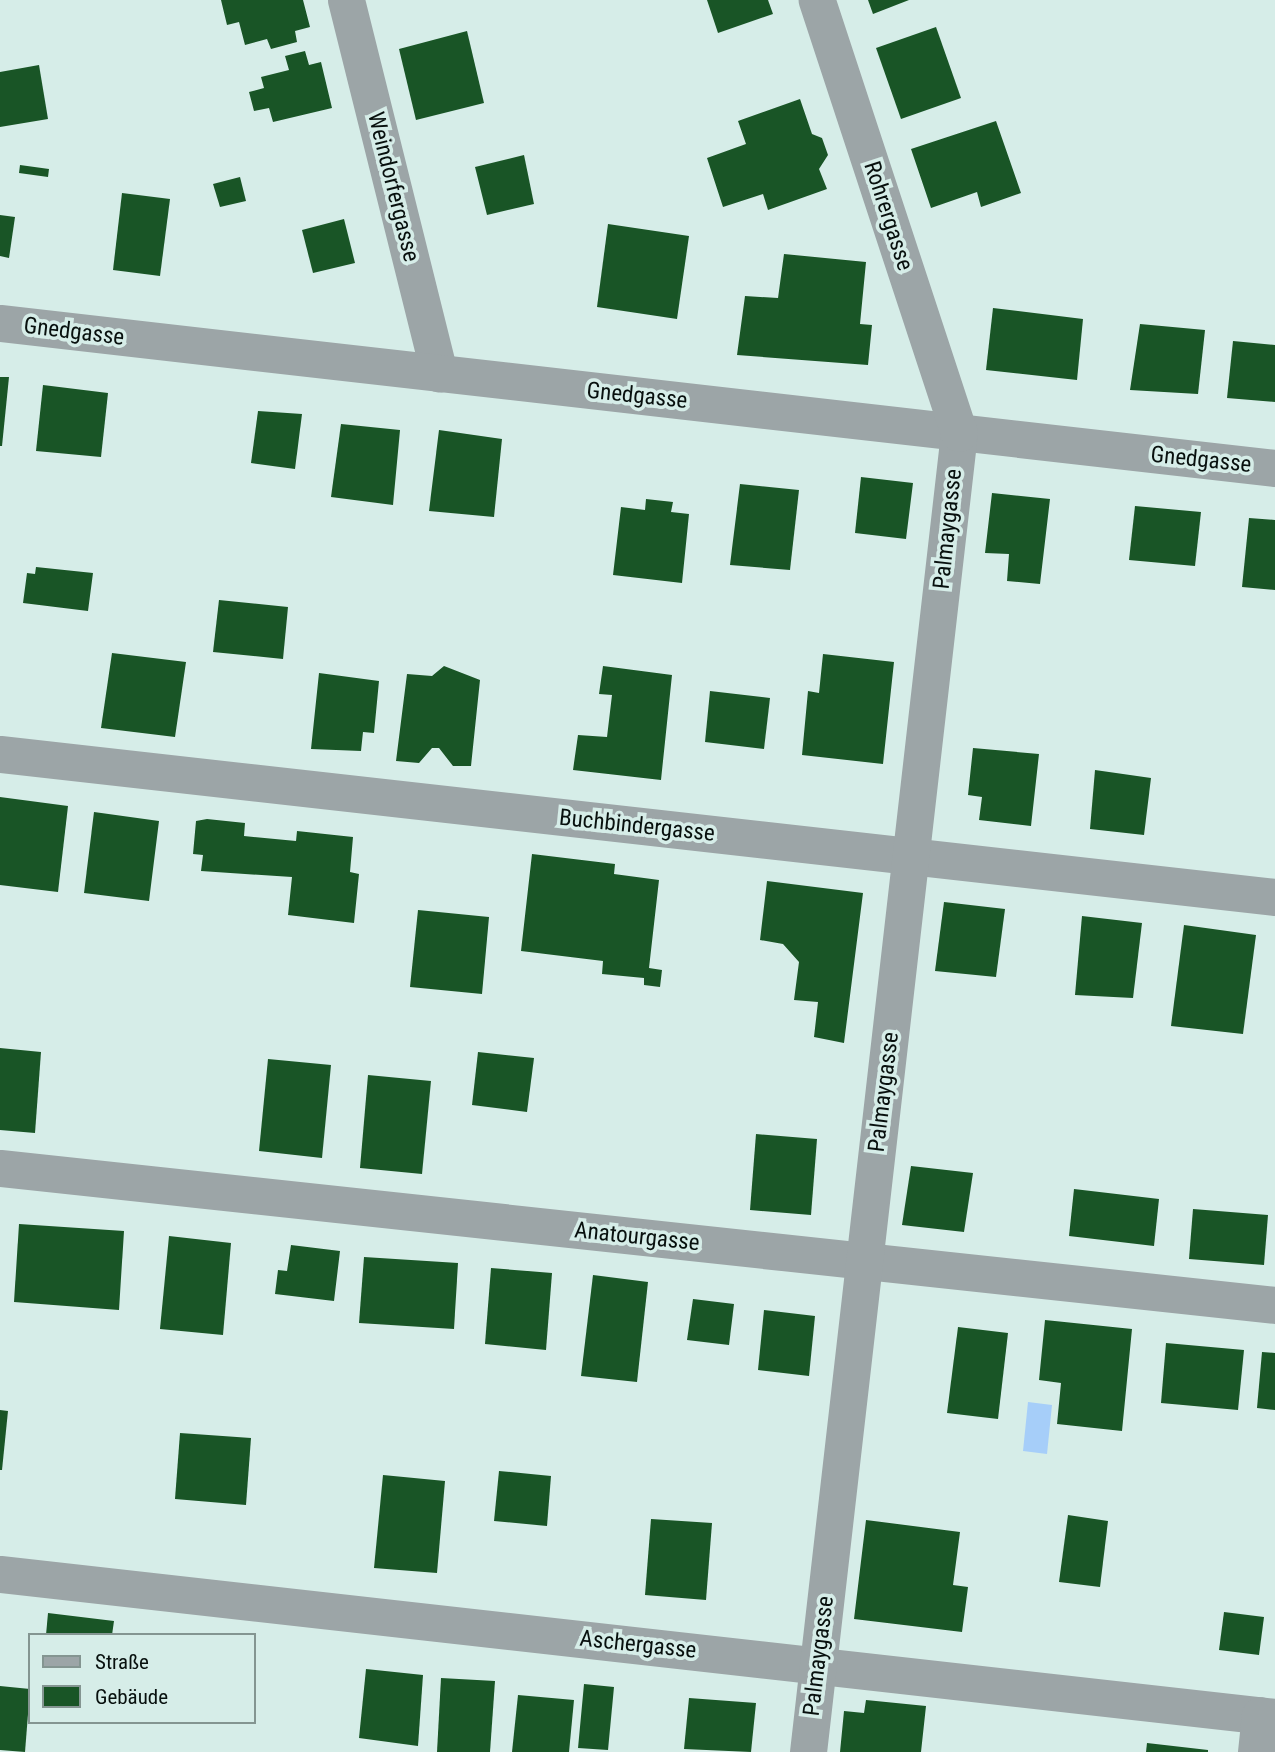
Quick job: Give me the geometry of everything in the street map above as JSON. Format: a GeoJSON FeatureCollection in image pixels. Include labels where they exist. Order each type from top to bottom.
{"type":"FeatureCollection","features":[{"type":"Feature","properties":{"kind":"street","name":"Weindorfergasse"},"geometry":{"type":"LineString","coordinates":[[346,0],[439,374]]}},
{"type":"Feature","properties":{"kind":"street","name":"Rohrergasse"},"geometry":{"type":"LineString","coordinates":[[817,0],[959,433]]}},
{"type":"Feature","properties":{"kind":"street","name":"Gnedgasse"},"geometry":{"type":"LineString","coordinates":[[0,323],[1275,468]]}},
{"type":"Feature","properties":{"kind":"street","name":"Palmaygasse"},"geometry":{"type":"LineString","coordinates":[[808,1752],[863,1261],[914,857],[959,433]]}},
{"type":"Feature","properties":{"kind":"street","name":"Buchbindergasse"},"geometry":{"type":"LineString","coordinates":[[0,754],[1275,897]]}},
{"type":"Feature","properties":{"kind":"street","name":"Anatourgasse"},"geometry":{"type":"LineString","coordinates":[[0,1168],[1275,1305]]}},
{"type":"Feature","properties":{"kind":"street","name":"Aschergasse"},"geometry":{"type":"LineString","coordinates":[[0,1574],[1268,1716]]}},
{"type":"Feature","properties":{"kind":"street"},"geometry":{"type":"LineString","coordinates":[[1255,1752],[1268,1716]]}},
{"type":"Feature","properties":{"kind":"water"},"geometry":{"type":"Polygon","coordinates":[[[1028,1402],[1052,1405],[1047,1454],[1023,1451],[1028,1402]]]}},
{"type":"Feature","properties":{"kind":"building"},"geometry":{"type":"Polygon","coordinates":[[[221,0],[303,0],[310,27],[295,31],[297,42],[271,49],[267,39],[245,45],[239,22],[227,25],[221,0]]]}},
{"type":"Feature","properties":{"kind":"building"},"geometry":{"type":"Polygon","coordinates":[[[707,0],[768,0],[773,14],[718,33],[707,0]]]}},
{"type":"Feature","properties":{"kind":"building"},"geometry":{"type":"Polygon","coordinates":[[[868,0],[909,0],[873,14],[868,0]]]}},
{"type":"Feature","properties":{"kind":"building"},"geometry":{"type":"Polygon","coordinates":[[[936,27],[961,98],[901,119],[876,48],[936,27]]]}},
{"type":"Feature","properties":{"kind":"building"},"geometry":{"type":"Polygon","coordinates":[[[467,31],[484,103],[416,120],[399,49],[467,31]]]}},
{"type":"Feature","properties":{"kind":"building"},"geometry":{"type":"Polygon","coordinates":[[[305,51],[309,65],[321,62],[332,108],[273,122],[269,108],[254,111],[249,92],[264,88],[261,77],[289,70],[285,56],[305,51]]]}},
{"type":"Feature","properties":{"kind":"building"},"geometry":{"type":"Polygon","coordinates":[[[39,65],[48,119],[0,127],[0,72],[39,65]]]}},
{"type":"Feature","properties":{"kind":"building"},"geometry":{"type":"Polygon","coordinates":[[[800,99],[812,134],[822,138],[828,155],[819,169],[827,189],[768,210],[763,194],[723,207],[707,158],[746,144],[738,121],[800,99]]]}},
{"type":"Feature","properties":{"kind":"building"},"geometry":{"type":"Polygon","coordinates":[[[996,121],[1021,193],[981,207],[977,192],[931,208],[911,149],[996,121]]]}},
{"type":"Feature","properties":{"kind":"building"},"geometry":{"type":"Polygon","coordinates":[[[524,155],[534,204],[487,215],[475,167],[524,155]]]}},
{"type":"Feature","properties":{"kind":"building"},"geometry":{"type":"Polygon","coordinates":[[[20,165],[49,169],[48,177],[19,173],[20,165]]]}},
{"type":"Feature","properties":{"kind":"building"},"geometry":{"type":"Polygon","coordinates":[[[240,177],[246,201],[220,207],[213,184],[240,177]]]}},
{"type":"Feature","properties":{"kind":"building"},"geometry":{"type":"Polygon","coordinates":[[[122,193],[170,199],[160,276],[113,270],[122,193]]]}},
{"type":"Feature","properties":{"kind":"building"},"geometry":{"type":"Polygon","coordinates":[[[0,215],[15,217],[9,258],[0,256],[0,215]]]}},
{"type":"Feature","properties":{"kind":"building"},"geometry":{"type":"Polygon","coordinates":[[[344,219],[355,263],[313,273],[302,230],[344,219]]]}},
{"type":"Feature","properties":{"kind":"building"},"geometry":{"type":"Polygon","coordinates":[[[608,224],[689,236],[677,319],[597,307],[608,224]]]}},
{"type":"Feature","properties":{"kind":"building"},"geometry":{"type":"Polygon","coordinates":[[[784,254],[866,262],[860,324],[872,325],[868,365],[737,355],[745,296],[778,298],[784,254]]]}},
{"type":"Feature","properties":{"kind":"building"},"geometry":{"type":"Polygon","coordinates":[[[993,308],[1083,319],[1077,380],[986,370],[993,308]]]}},
{"type":"Feature","properties":{"kind":"building"},"geometry":{"type":"Polygon","coordinates":[[[1140,324],[1205,330],[1198,394],[1130,390],[1140,324]]]}},
{"type":"Feature","properties":{"kind":"building"},"geometry":{"type":"Polygon","coordinates":[[[1233,341],[1275,345],[1275,402],[1227,398],[1233,341]]]}},
{"type":"Feature","properties":{"kind":"building"},"geometry":{"type":"Polygon","coordinates":[[[0,377],[9,377],[2,446],[0,446],[0,377]]]}},
{"type":"Feature","properties":{"kind":"building"},"geometry":{"type":"Polygon","coordinates":[[[43,385],[108,393],[101,457],[36,451],[43,385]]]}},
{"type":"Feature","properties":{"kind":"building"},"geometry":{"type":"Polygon","coordinates":[[[258,411],[302,414],[295,469],[251,463],[258,411]]]}},
{"type":"Feature","properties":{"kind":"building"},"geometry":{"type":"Polygon","coordinates":[[[341,424],[400,430],[393,505],[331,497],[341,424]]]}},
{"type":"Feature","properties":{"kind":"building"},"geometry":{"type":"Polygon","coordinates":[[[439,430],[502,439],[494,517],[429,511],[439,430]]]}},
{"type":"Feature","properties":{"kind":"building"},"geometry":{"type":"Polygon","coordinates":[[[861,477],[913,483],[906,539],[855,533],[861,477]]]}},
{"type":"Feature","properties":{"kind":"building"},"geometry":{"type":"Polygon","coordinates":[[[740,484],[799,490],[790,570],[730,565],[740,484]]]}},
{"type":"Feature","properties":{"kind":"building"},"geometry":{"type":"Polygon","coordinates":[[[992,493],[1050,499],[1040,584],[1007,581],[1009,554],[985,553],[992,493]]]}},
{"type":"Feature","properties":{"kind":"building"},"geometry":{"type":"Polygon","coordinates":[[[646,499],[673,502],[671,512],[689,514],[682,583],[613,575],[621,507],[645,510],[646,499]]]}},
{"type":"Feature","properties":{"kind":"building"},"geometry":{"type":"Polygon","coordinates":[[[1135,506],[1201,512],[1195,566],[1129,560],[1135,506]]]}},
{"type":"Feature","properties":{"kind":"building"},"geometry":{"type":"Polygon","coordinates":[[[1249,518],[1275,520],[1275,590],[1242,587],[1249,518]]]}},
{"type":"Feature","properties":{"kind":"building"},"geometry":{"type":"Polygon","coordinates":[[[36,567],[93,573],[88,611],[23,603],[27,573],[35,574],[36,567]]]}},
{"type":"Feature","properties":{"kind":"building"},"geometry":{"type":"Polygon","coordinates":[[[219,600],[288,607],[283,659],[213,652],[219,600]]]}},
{"type":"Feature","properties":{"kind":"building"},"geometry":{"type":"Polygon","coordinates":[[[112,653],[186,662],[175,737],[101,728],[112,653]]]}},
{"type":"Feature","properties":{"kind":"building"},"geometry":{"type":"Polygon","coordinates":[[[823,654],[894,662],[883,764],[802,755],[808,691],[819,693],[823,654]]]}},
{"type":"Feature","properties":{"kind":"building"},"geometry":{"type":"Polygon","coordinates":[[[444,666],[480,680],[471,766],[453,766],[439,748],[432,748],[419,763],[396,761],[407,674],[432,676],[444,666]]]}},
{"type":"Feature","properties":{"kind":"building"},"geometry":{"type":"Polygon","coordinates":[[[603,666],[672,675],[661,780],[573,770],[578,735],[607,737],[612,695],[599,694],[603,666]]]}},
{"type":"Feature","properties":{"kind":"building"},"geometry":{"type":"Polygon","coordinates":[[[319,673],[379,681],[374,733],[363,732],[361,751],[311,749],[319,673]]]}},
{"type":"Feature","properties":{"kind":"building"},"geometry":{"type":"Polygon","coordinates":[[[710,691],[770,698],[764,749],[705,742],[710,691]]]}},
{"type":"Feature","properties":{"kind":"building"},"geometry":{"type":"Polygon","coordinates":[[[973,748],[1039,754],[1031,826],[979,820],[982,797],[968,795],[973,748]]]}},
{"type":"Feature","properties":{"kind":"building"},"geometry":{"type":"Polygon","coordinates":[[[1095,770],[1151,778],[1144,835],[1090,829],[1095,770]]]}},
{"type":"Feature","properties":{"kind":"building"},"geometry":{"type":"Polygon","coordinates":[[[0,797],[68,806],[58,892],[0,885],[0,797]]]}},
{"type":"Feature","properties":{"kind":"building"},"geometry":{"type":"Polygon","coordinates":[[[94,812],[159,821],[149,901],[84,893],[94,812]]]}},
{"type":"Feature","properties":{"kind":"building"},"geometry":{"type":"Polygon","coordinates":[[[207,819],[245,823],[244,836],[296,841],[297,831],[353,837],[350,872],[359,874],[354,923],[288,915],[292,877],[201,871],[203,855],[193,854],[196,821],[207,819]]]}},
{"type":"Feature","properties":{"kind":"building"},"geometry":{"type":"Polygon","coordinates":[[[532,854],[615,864],[614,874],[659,880],[649,968],[662,970],[660,987],[644,985],[644,978],[602,974],[603,961],[521,951],[532,854]]]}},
{"type":"Feature","properties":{"kind":"building"},"geometry":{"type":"Polygon","coordinates":[[[767,881],[863,893],[844,1043],[814,1037],[818,1002],[794,1000],[799,962],[783,944],[760,940],[767,881]]]}},
{"type":"Feature","properties":{"kind":"building"},"geometry":{"type":"Polygon","coordinates":[[[944,902],[1005,909],[996,977],[935,971],[944,902]]]}},
{"type":"Feature","properties":{"kind":"building"},"geometry":{"type":"Polygon","coordinates":[[[418,910],[489,917],[482,994],[410,987],[418,910]]]}},
{"type":"Feature","properties":{"kind":"building"},"geometry":{"type":"Polygon","coordinates":[[[1082,916],[1142,923],[1133,998],[1075,995],[1082,916]]]}},
{"type":"Feature","properties":{"kind":"building"},"geometry":{"type":"Polygon","coordinates":[[[1184,925],[1256,935],[1243,1034],[1171,1026],[1184,925]]]}},
{"type":"Feature","properties":{"kind":"building"},"geometry":{"type":"Polygon","coordinates":[[[0,1048],[41,1052],[35,1133],[0,1130],[0,1048]]]}},
{"type":"Feature","properties":{"kind":"building"},"geometry":{"type":"Polygon","coordinates":[[[478,1052],[534,1058],[527,1112],[472,1105],[478,1052]]]}},
{"type":"Feature","properties":{"kind":"building"},"geometry":{"type":"Polygon","coordinates":[[[268,1059],[331,1065],[322,1158],[259,1151],[268,1059]]]}},
{"type":"Feature","properties":{"kind":"building"},"geometry":{"type":"Polygon","coordinates":[[[368,1075],[431,1081],[422,1174],[360,1168],[368,1075]]]}},
{"type":"Feature","properties":{"kind":"building"},"geometry":{"type":"Polygon","coordinates":[[[756,1134],[817,1139],[811,1215],[750,1210],[756,1134]]]}},
{"type":"Feature","properties":{"kind":"building"},"geometry":{"type":"Polygon","coordinates":[[[911,1166],[973,1173],[964,1232],[902,1225],[911,1166]]]}},
{"type":"Feature","properties":{"kind":"building"},"geometry":{"type":"Polygon","coordinates":[[[1074,1189],[1159,1199],[1154,1246],[1069,1236],[1074,1189]]]}},
{"type":"Feature","properties":{"kind":"building"},"geometry":{"type":"Polygon","coordinates":[[[1193,1209],[1268,1215],[1264,1265],[1189,1259],[1193,1209]]]}},
{"type":"Feature","properties":{"kind":"building"},"geometry":{"type":"Polygon","coordinates":[[[19,1224],[124,1231],[119,1310],[14,1302],[19,1224]]]}},
{"type":"Feature","properties":{"kind":"building"},"geometry":{"type":"Polygon","coordinates":[[[169,1236],[231,1243],[223,1335],[160,1329],[169,1236]]]}},
{"type":"Feature","properties":{"kind":"building"},"geometry":{"type":"Polygon","coordinates":[[[291,1245],[340,1251],[334,1301],[275,1294],[278,1270],[287,1271],[291,1245]]]}},
{"type":"Feature","properties":{"kind":"building"},"geometry":{"type":"Polygon","coordinates":[[[364,1257],[458,1263],[454,1329],[359,1323],[364,1257]]]}},
{"type":"Feature","properties":{"kind":"building"},"geometry":{"type":"Polygon","coordinates":[[[491,1268],[552,1273],[546,1350],[485,1344],[491,1268]]]}},
{"type":"Feature","properties":{"kind":"building"},"geometry":{"type":"Polygon","coordinates":[[[593,1275],[648,1282],[637,1382],[581,1376],[593,1275]]]}},
{"type":"Feature","properties":{"kind":"building"},"geometry":{"type":"Polygon","coordinates":[[[693,1299],[734,1304],[729,1345],[687,1340],[693,1299]]]}},
{"type":"Feature","properties":{"kind":"building"},"geometry":{"type":"Polygon","coordinates":[[[764,1310],[815,1316],[809,1376],[758,1370],[764,1310]]]}},
{"type":"Feature","properties":{"kind":"building"},"geometry":{"type":"Polygon","coordinates":[[[1045,1320],[1132,1329],[1122,1431],[1057,1424],[1061,1383],[1039,1380],[1045,1320]]]}},
{"type":"Feature","properties":{"kind":"building"},"geometry":{"type":"Polygon","coordinates":[[[958,1327],[1008,1333],[998,1419],[947,1413],[958,1327]]]}},
{"type":"Feature","properties":{"kind":"building"},"geometry":{"type":"Polygon","coordinates":[[[1166,1343],[1244,1350],[1238,1410],[1161,1403],[1166,1343]]]}},
{"type":"Feature","properties":{"kind":"building"},"geometry":{"type":"Polygon","coordinates":[[[1262,1352],[1275,1353],[1275,1410],[1257,1408],[1262,1352]]]}},
{"type":"Feature","properties":{"kind":"building"},"geometry":{"type":"Polygon","coordinates":[[[0,1410],[8,1411],[2,1470],[0,1470],[0,1410]]]}},
{"type":"Feature","properties":{"kind":"building"},"geometry":{"type":"Polygon","coordinates":[[[180,1433],[251,1438],[246,1505],[175,1499],[180,1433]]]}},
{"type":"Feature","properties":{"kind":"building"},"geometry":{"type":"Polygon","coordinates":[[[499,1471],[551,1476],[547,1526],[494,1521],[499,1471]]]}},
{"type":"Feature","properties":{"kind":"building"},"geometry":{"type":"Polygon","coordinates":[[[383,1475],[445,1481],[437,1573],[374,1568],[383,1475]]]}},
{"type":"Feature","properties":{"kind":"building"},"geometry":{"type":"Polygon","coordinates":[[[1068,1515],[1108,1521],[1100,1587],[1059,1582],[1068,1515]]]}},
{"type":"Feature","properties":{"kind":"building"},"geometry":{"type":"Polygon","coordinates":[[[651,1519],[712,1523],[706,1600],[645,1595],[651,1519]]]}},
{"type":"Feature","properties":{"kind":"building"},"geometry":{"type":"Polygon","coordinates":[[[866,1520],[960,1532],[953,1585],[968,1587],[962,1632],[854,1619],[866,1520]]]}},
{"type":"Feature","properties":{"kind":"building"},"geometry":{"type":"Polygon","coordinates":[[[1224,1612],[1264,1617],[1259,1655],[1219,1650],[1224,1612]]]}},
{"type":"Feature","properties":{"kind":"building"},"geometry":{"type":"Polygon","coordinates":[[[48,1613],[114,1621],[112,1633],[46,1633],[48,1613]]]}},
{"type":"Feature","properties":{"kind":"building"},"geometry":{"type":"Polygon","coordinates":[[[366,1669],[423,1675],[418,1746],[359,1738],[366,1669]]]}},
{"type":"Feature","properties":{"kind":"building"},"geometry":{"type":"Polygon","coordinates":[[[441,1678],[495,1681],[490,1752],[437,1752],[441,1678]]]}},
{"type":"Feature","properties":{"kind":"building"},"geometry":{"type":"Polygon","coordinates":[[[584,1684],[614,1687],[608,1750],[578,1748],[584,1684]]]}},
{"type":"Feature","properties":{"kind":"building"},"geometry":{"type":"Polygon","coordinates":[[[0,1686],[28,1689],[25,1752],[0,1750],[0,1686]]]}},
{"type":"Feature","properties":{"kind":"building"},"geometry":{"type":"Polygon","coordinates":[[[518,1695],[574,1700],[569,1752],[512,1752],[518,1695]]]}},
{"type":"Feature","properties":{"kind":"building"},"geometry":{"type":"Polygon","coordinates":[[[689,1698],[756,1703],[751,1752],[684,1749],[689,1698]]]}},
{"type":"Feature","properties":{"kind":"building"},"geometry":{"type":"Polygon","coordinates":[[[866,1700],[926,1706],[921,1752],[840,1752],[844,1711],[864,1713],[866,1700]]]}},
{"type":"Feature","properties":{"kind":"building"},"geometry":{"type":"Polygon","coordinates":[[[1147,1743],[1208,1750],[1208,1752],[1146,1752],[1147,1743]]]}}]}
